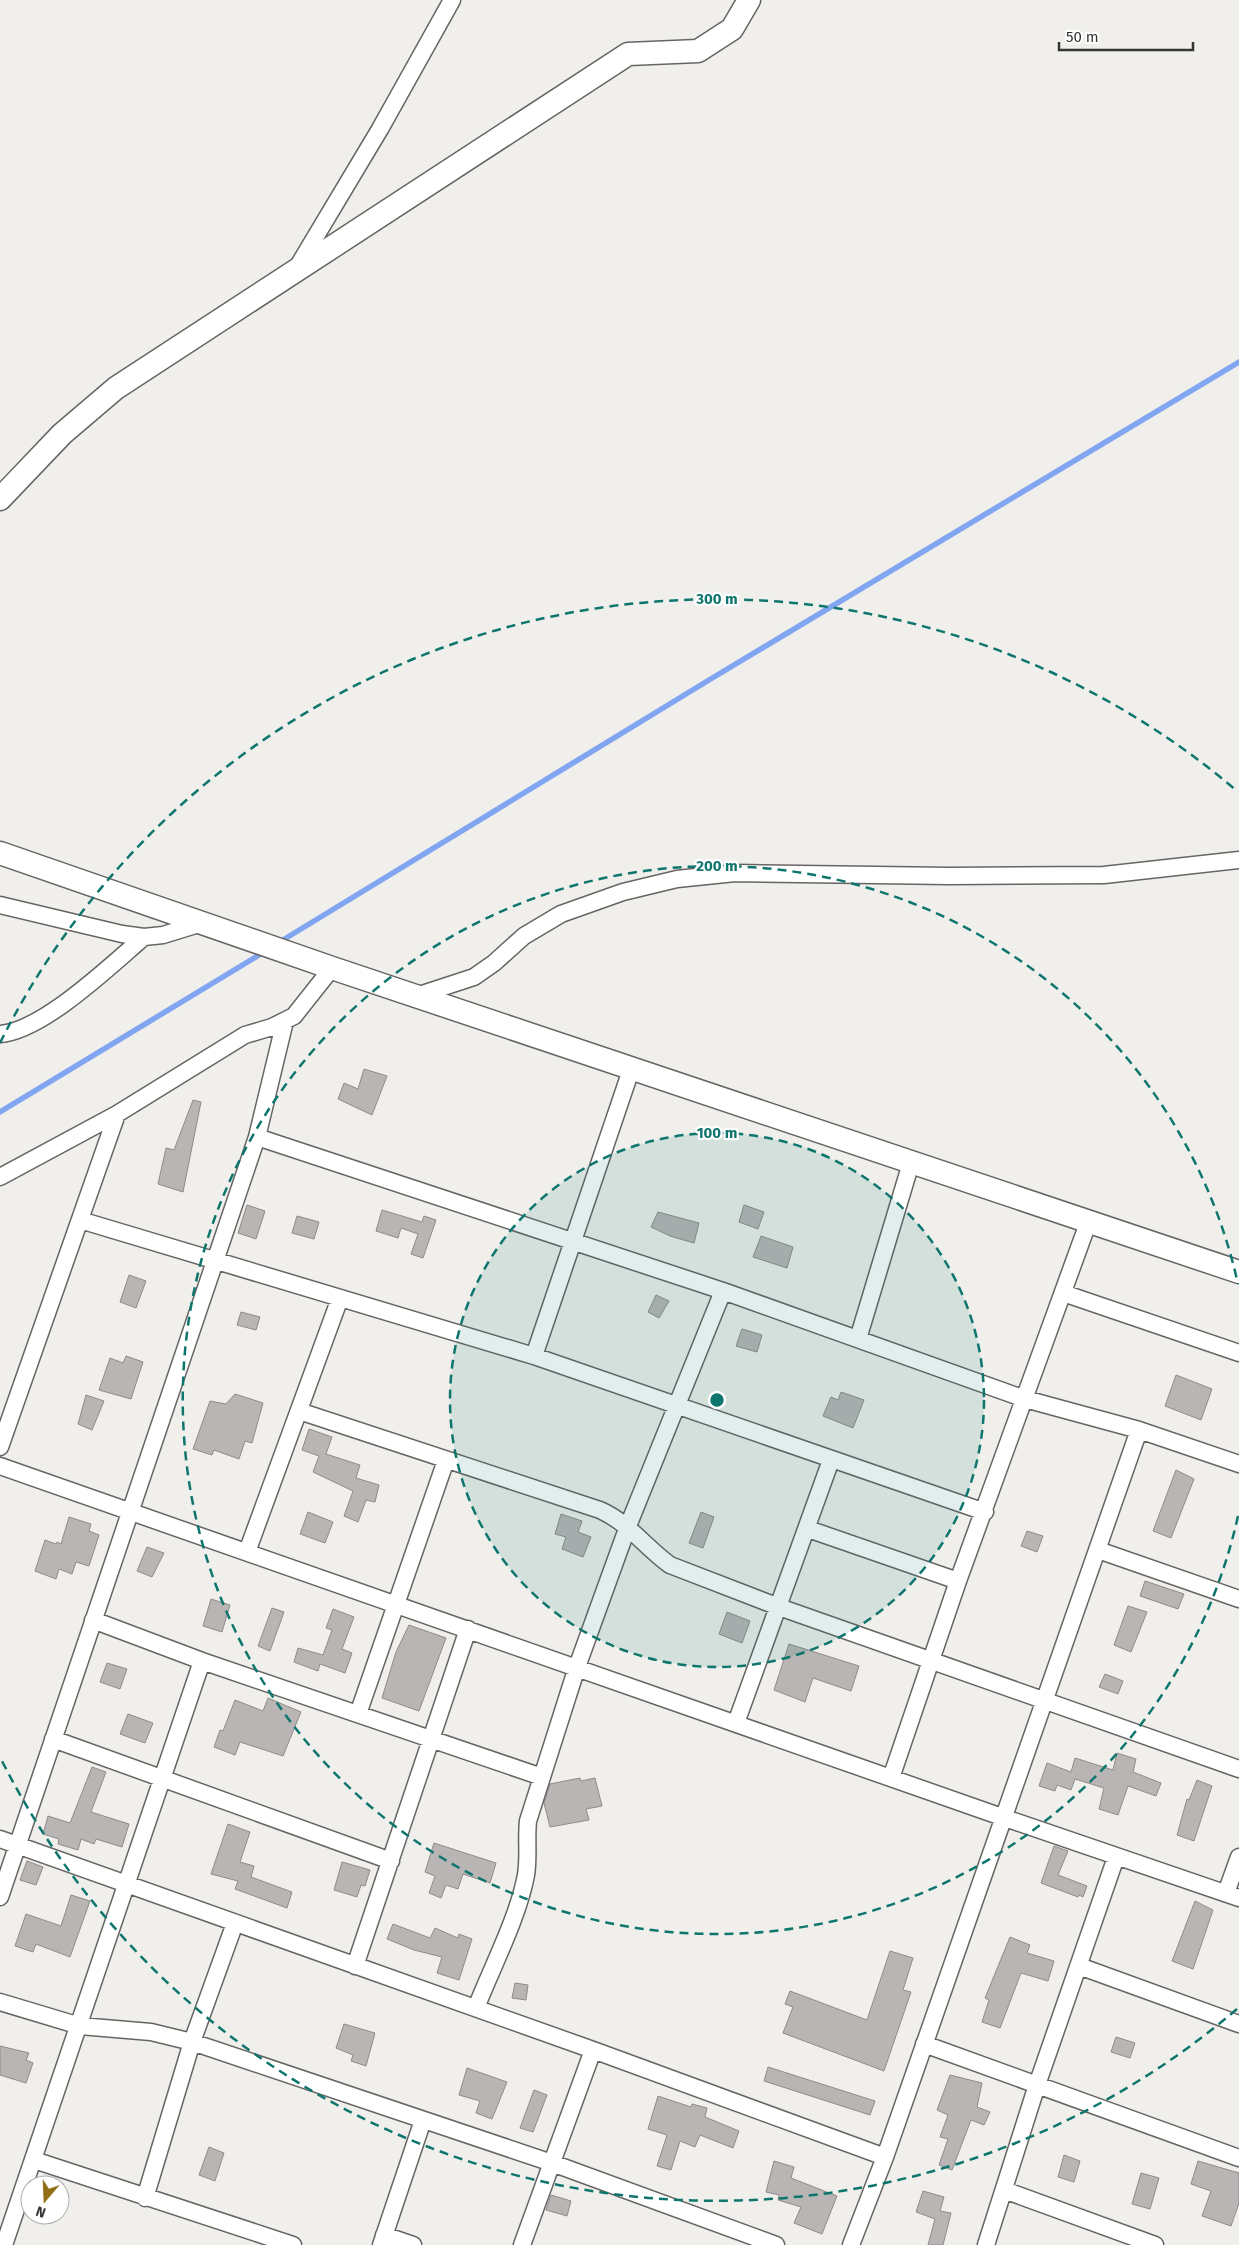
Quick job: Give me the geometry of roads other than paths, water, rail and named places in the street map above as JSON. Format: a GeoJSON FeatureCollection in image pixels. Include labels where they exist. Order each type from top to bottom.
{"type":"FeatureCollection","features":[{"type":"Feature","properties":{"kind":"main road"},"geometry":{"type":"LineString","coordinates":[[0,499],[62,434],[116,388],[628,54],[698,51],[732,29],[749,0]]}},
{"type":"Feature","properties":{"kind":"main road"},"geometry":{"type":"LineString","coordinates":[[0,853],[332,968],[1239,1272]]}},
{"type":"Feature","properties":{"kind":"street"},"geometry":{"type":"LineString","coordinates":[[296,271],[380,129],[452,0]]}},
{"type":"Feature","properties":{"kind":"street"},"geometry":{"type":"LineString","coordinates":[[416,996],[474,977],[494,963],[524,936],[561,914],[623,892],[677,879],[735,873],[950,876],[1104,875],[1239,860]]}},
{"type":"Feature","properties":{"kind":"street"},"geometry":{"type":"LineString","coordinates":[[0,904],[122,934],[144,937],[163,935],[202,923]]}},
{"type":"Feature","properties":{"kind":"street"},"geometry":{"type":"LineString","coordinates":[[0,1034],[9,1033],[38,1021],[89,983],[144,937]]}},
{"type":"Feature","properties":{"kind":"street"},"geometry":{"type":"LineString","coordinates":[[0,1177],[117,1114],[245,1035],[285,1021],[301,1009],[332,968]]}},
{"type":"Feature","properties":{"kind":"street"},"geometry":{"type":"LineString","coordinates":[[0,1897],[257,1137],[285,1021]]}},
{"type":"Feature","properties":{"kind":"street"},"geometry":{"type":"LineString","coordinates":[[534,1356],[632,1067]]}},
{"type":"Feature","properties":{"kind":"street"},"geometry":{"type":"LineString","coordinates":[[0,1447],[117,1114]]}},
{"type":"Feature","properties":{"kind":"street"},"geometry":{"type":"LineString","coordinates":[[257,1137],[723,1291],[1025,1399],[1139,1430],[1239,1464]]}},
{"type":"Feature","properties":{"kind":"street"},"geometry":{"type":"LineString","coordinates":[[858,1339],[911,1163]]}},
{"type":"Feature","properties":{"kind":"street"},"geometry":{"type":"LineString","coordinates":[[80,1220],[216,1259],[534,1356],[675,1407],[985,1512]]}},
{"type":"Feature","properties":{"kind":"street"},"geometry":{"type":"LineString","coordinates":[[891,1778],[958,1581],[985,1512],[1088,1222]]}},
{"type":"Feature","properties":{"kind":"street"},"geometry":{"type":"LineString","coordinates":[[476,2008],[519,1899],[527,1862],[526,1841],[528,1821],[577,1667],[628,1526],[723,1291]]}},
{"type":"Feature","properties":{"kind":"street"},"geometry":{"type":"LineString","coordinates":[[1062,1293],[1239,1352]]}},
{"type":"Feature","properties":{"kind":"street"},"geometry":{"type":"LineString","coordinates":[[247,1552],[340,1298]]}},
{"type":"Feature","properties":{"kind":"street"},"geometry":{"type":"LineString","coordinates":[[299,1411],[600,1510],[628,1526],[657,1555],[670,1565],[779,1607],[932,1659],[1044,1701],[1239,1769]]}},
{"type":"Feature","properties":{"kind":"street"},"geometry":{"type":"LineString","coordinates":[[851,2245],[885,2157],[1002,1817],[1139,1430]]}},
{"type":"Feature","properties":{"kind":"street"},"geometry":{"type":"LineString","coordinates":[[358,1714],[398,1604],[446,1460]]}},
{"type":"Feature","properties":{"kind":"street"},"geometry":{"type":"LineString","coordinates":[[736,1723],[808,1529],[831,1460]]}},
{"type":"Feature","properties":{"kind":"street"},"geometry":{"type":"LineString","coordinates":[[0,1466],[1116,1857],[1233,1896],[1239,1857]]}},
{"type":"Feature","properties":{"kind":"street"},"geometry":{"type":"LineString","coordinates":[[808,1529],[958,1581]]}},
{"type":"Feature","properties":{"kind":"street"},"geometry":{"type":"LineString","coordinates":[[1098,1550],[1239,1599]]}},
{"type":"Feature","properties":{"kind":"street"},"geometry":{"type":"LineString","coordinates":[[93,1620],[202,1661],[542,1777]]}},
{"type":"Feature","properties":{"kind":"street"},"geometry":{"type":"LineString","coordinates":[[355,1966],[468,1629]]}},
{"type":"Feature","properties":{"kind":"street"},"geometry":{"type":"LineString","coordinates":[[4,2245],[128,1885],[202,1661]]}},
{"type":"Feature","properties":{"kind":"street"},"geometry":{"type":"LineString","coordinates":[[53,1739],[162,1780],[391,1860]]}},
{"type":"Feature","properties":{"kind":"street"},"geometry":{"type":"LineString","coordinates":[[0,1840],[476,2008],[885,2157]]}},
{"type":"Feature","properties":{"kind":"street"},"geometry":{"type":"LineString","coordinates":[[986,2245],[1037,2085],[1116,1857]]}},
{"type":"Feature","properties":{"kind":"street"},"geometry":{"type":"LineString","coordinates":[[145,2198],[192,2042],[235,1923]]}},
{"type":"Feature","properties":{"kind":"street"},"geometry":{"type":"LineString","coordinates":[[1079,1966],[1239,2024]]}},
{"type":"Feature","properties":{"kind":"street"},"geometry":{"type":"LineString","coordinates":[[0,2002],[80,2026],[151,2032],[192,2042],[552,2163],[776,2245]]}},
{"type":"Feature","properties":{"kind":"street"},"geometry":{"type":"LineString","coordinates":[[924,2044],[1239,2158]]}},
{"type":"Feature","properties":{"kind":"street"},"geometry":{"type":"LineString","coordinates":[[522,2245],[593,2050]]}},
{"type":"Feature","properties":{"kind":"street"},"geometry":{"type":"LineString","coordinates":[[413,2245],[383,2240],[423,2120]]}},
{"type":"Feature","properties":{"kind":"street"},"geometry":{"type":"LineString","coordinates":[[34,2160],[293,2245]]}},
{"type":"Feature","properties":{"kind":"street"},"geometry":{"type":"LineString","coordinates":[[1004,2190],[1155,2245]]}},
{"type":"Feature","properties":{"kind":"waterway"},"geometry":{"type":"LineString","coordinates":[[278,943],[709,680],[1239,362]]}},
{"type":"Feature","properties":{"kind":"waterway"},"geometry":{"type":"LineString","coordinates":[[0,1112],[264,952]]}}]}
